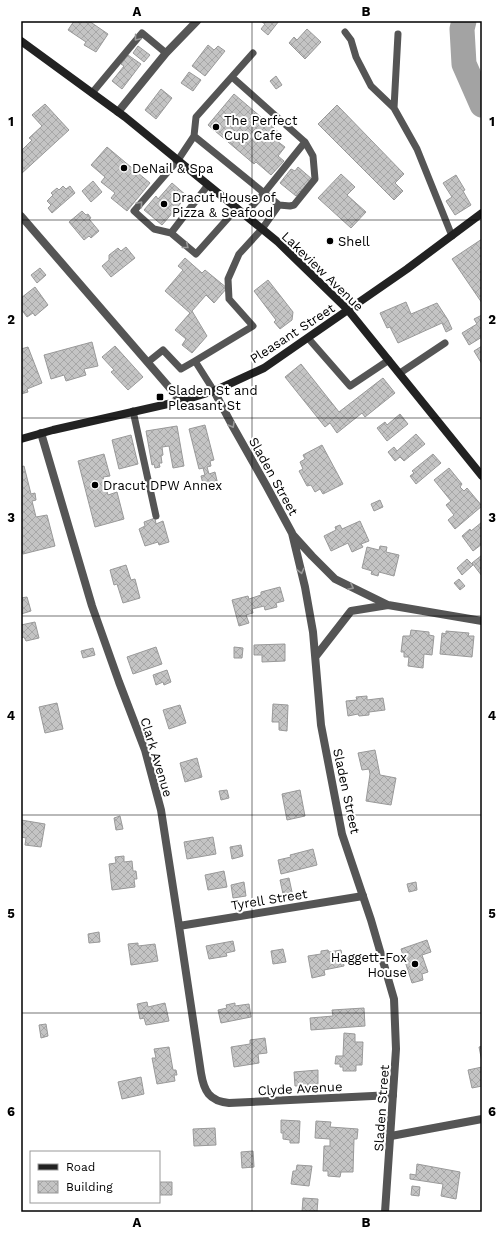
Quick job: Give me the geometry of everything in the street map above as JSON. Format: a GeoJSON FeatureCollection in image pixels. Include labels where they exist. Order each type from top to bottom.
{"type":"FeatureCollection","features":[{"type":"Feature","properties":{"kind":"main road","name":"Lakeview Avenue"},"geometry":{"type":"LineString","coordinates":[[21,41],[118,112],[278,242],[348,310],[482,476]]}},
{"type":"Feature","properties":{"kind":"main road","name":"Pleasant Street"},"geometry":{"type":"LineString","coordinates":[[21,439],[133,411],[181,401],[214,391],[264,368],[348,310],[482,213]]}},
{"type":"Feature","properties":{"kind":"street"},"geometry":{"type":"LineString","coordinates":[[118,112],[166,54],[196,21]]}},
{"type":"Feature","properties":{"kind":"street"},"geometry":{"type":"LineString","coordinates":[[21,216],[181,401]]}},
{"type":"Feature","properties":{"kind":"street","name":"Sladen Street"},"geometry":{"type":"LineString","coordinates":[[214,391],[292,533],[306,587],[316,656],[321,725],[342,834],[363,896],[394,999],[396,1049],[385,1212]]}},
{"type":"Feature","properties":{"kind":"street","name":"Clark Avenue"},"geometry":{"type":"LineString","coordinates":[[41,433],[92,606],[147,758],[161,810],[202,1079],[206,1091],[210,1096]]}},
{"type":"Feature","properties":{"kind":"street"},"geometry":{"type":"LineString","coordinates":[[292,533],[335,579],[388,605],[482,621]]}},
{"type":"Feature","properties":{"kind":"street"},"geometry":{"type":"LineString","coordinates":[[316,656],[351,611],[388,605]]}},
{"type":"Feature","properties":{"kind":"street","name":"Tyrell Street"},"geometry":{"type":"LineString","coordinates":[[179,926],[363,896]]}},
{"type":"Feature","properties":{"kind":"street","name":"Clyde Avenue"},"geometry":{"type":"LineString","coordinates":[[210,1096],[221,1102],[235,1103],[393,1095]]}},
{"type":"Feature","properties":{"kind":"street"},"geometry":{"type":"LineString","coordinates":[[391,1136],[482,1119]]}},
{"type":"Feature","properties":{"kind":"lane"},"geometry":{"type":"LineString","coordinates":[[92,93],[142,32],[166,54]]}},
{"type":"Feature","properties":{"kind":"lane"},"geometry":{"type":"LineString","coordinates":[[345,32],[351,40],[356,57],[371,86],[394,108],[417,149],[452,236]]}},
{"type":"Feature","properties":{"kind":"lane"},"geometry":{"type":"LineString","coordinates":[[394,108],[398,34]]}},
{"type":"Feature","properties":{"kind":"lane"},"geometry":{"type":"LineString","coordinates":[[237,208],[196,254],[171,233],[154,229],[134,211],[178,160],[194,136],[196,117],[254,53]]}},
{"type":"Feature","properties":{"kind":"lane"},"geometry":{"type":"LineString","coordinates":[[194,136],[279,205],[294,205],[315,179],[313,156],[305,142],[232,76]]}},
{"type":"Feature","properties":{"kind":"lane"},"geometry":{"type":"LineString","coordinates":[[244,215],[264,193],[305,142]]}},
{"type":"Feature","properties":{"kind":"lane"},"geometry":{"type":"LineString","coordinates":[[171,233],[208,185]]}},
{"type":"Feature","properties":{"kind":"lane"},"geometry":{"type":"LineString","coordinates":[[148,362],[163,350],[181,369],[253,326],[229,299],[228,280],[239,254],[262,229],[279,205]]}},
{"type":"Feature","properties":{"kind":"lane"},"geometry":{"type":"LineString","coordinates":[[308,338],[350,386],[389,360]]}},
{"type":"Feature","properties":{"kind":"lane"},"geometry":{"type":"LineString","coordinates":[[400,374],[445,342]]}},
{"type":"Feature","properties":{"kind":"lane"},"geometry":{"type":"LineString","coordinates":[[196,361],[214,391]]}},
{"type":"Feature","properties":{"kind":"lane"},"geometry":{"type":"LineString","coordinates":[[133,411],[156,516]]}},
{"type":"Feature","properties":{"kind":"building"},"geometry":{"type":"Polygon","coordinates":[[[74,21],[89,21],[108,34],[96,52],[84,45],[86,42],[68,30],[74,21]]]}},
{"type":"Feature","properties":{"kind":"building"},"geometry":{"type":"Polygon","coordinates":[[[279,21],[268,35],[261,29],[265,24],[262,22],[279,21]]]}},
{"type":"Feature","properties":{"kind":"building"},"geometry":{"type":"Polygon","coordinates":[[[307,29],[321,42],[305,59],[289,43],[294,37],[297,40],[307,29]]]}},
{"type":"Feature","properties":{"kind":"building"},"geometry":{"type":"Polygon","coordinates":[[[208,45],[214,50],[218,46],[225,51],[205,76],[192,66],[208,45]]]}},
{"type":"Feature","properties":{"kind":"building"},"geometry":{"type":"Polygon","coordinates":[[[138,46],[150,55],[144,62],[133,53],[138,46]]]}},
{"type":"Feature","properties":{"kind":"building"},"geometry":{"type":"Polygon","coordinates":[[[128,55],[141,64],[122,89],[112,81],[124,66],[121,64],[128,55]]]}},
{"type":"Feature","properties":{"kind":"building"},"geometry":{"type":"Polygon","coordinates":[[[189,72],[201,80],[193,91],[181,83],[189,72]]]}},
{"type":"Feature","properties":{"kind":"building"},"geometry":{"type":"Polygon","coordinates":[[[276,76],[282,85],[276,89],[270,81],[276,76]]]}},
{"type":"Feature","properties":{"kind":"building"},"geometry":{"type":"Polygon","coordinates":[[[161,89],[172,98],[156,119],[145,110],[161,89]]]}},
{"type":"Feature","properties":{"kind":"building"},"geometry":{"type":"Polygon","coordinates":[[[234,94],[282,135],[277,141],[285,147],[278,156],[284,161],[271,175],[256,162],[254,164],[208,125],[234,94]]]}},
{"type":"Feature","properties":{"kind":"building"},"geometry":{"type":"Polygon","coordinates":[[[45,104],[69,130],[21,174],[21,151],[32,140],[29,138],[42,126],[32,115],[45,104]]]}},
{"type":"Feature","properties":{"kind":"building"},"geometry":{"type":"Polygon","coordinates":[[[337,105],[404,174],[395,183],[403,191],[394,200],[318,124],[337,105]]]}},
{"type":"Feature","properties":{"kind":"building"},"geometry":{"type":"Polygon","coordinates":[[[107,147],[150,183],[127,211],[111,198],[115,193],[101,182],[105,177],[91,165],[107,147]]]}},
{"type":"Feature","properties":{"kind":"building"},"geometry":{"type":"Polygon","coordinates":[[[298,167],[313,180],[296,196],[280,183],[291,169],[295,171],[298,167]]]}},
{"type":"Feature","properties":{"kind":"building"},"geometry":{"type":"Polygon","coordinates":[[[341,174],[355,187],[347,195],[366,212],[351,228],[318,198],[341,174]]]}},
{"type":"Feature","properties":{"kind":"building"},"geometry":{"type":"Polygon","coordinates":[[[456,175],[465,190],[463,191],[471,205],[455,215],[446,201],[452,197],[443,183],[456,175]]]}},
{"type":"Feature","properties":{"kind":"building"},"geometry":{"type":"Polygon","coordinates":[[[93,181],[102,192],[91,202],[82,191],[93,181]]]}},
{"type":"Feature","properties":{"kind":"building","name":"Dracut House of Pizza & Seafood"},"geometry":{"type":"Polygon","coordinates":[[[172,183],[187,196],[162,225],[144,210],[156,196],[158,199],[172,183]]]}},
{"type":"Feature","properties":{"kind":"building"},"geometry":{"type":"Polygon","coordinates":[[[63,186],[66,189],[70,186],[75,193],[52,213],[48,208],[51,205],[47,201],[53,195],[51,193],[57,188],[59,190],[63,186]]]}},
{"type":"Feature","properties":{"kind":"building"},"geometry":{"type":"Polygon","coordinates":[[[82,211],[86,215],[88,214],[91,218],[89,219],[99,231],[91,238],[89,236],[84,240],[69,222],[82,211]]]}},
{"type":"Feature","properties":{"kind":"building"},"geometry":{"type":"Polygon","coordinates":[[[482,239],[482,303],[452,259],[482,239]]]}},
{"type":"Feature","properties":{"kind":"building"},"geometry":{"type":"Polygon","coordinates":[[[126,247],[135,258],[111,277],[102,266],[109,260],[109,255],[118,248],[121,251],[126,247]]]}},
{"type":"Feature","properties":{"kind":"building"},"geometry":{"type":"Polygon","coordinates":[[[185,258],[202,273],[205,270],[227,288],[214,303],[206,295],[192,311],[207,336],[192,353],[182,345],[186,339],[175,330],[190,313],[165,291],[183,270],[178,266],[185,258]]]}},
{"type":"Feature","properties":{"kind":"building"},"geometry":{"type":"Polygon","coordinates":[[[40,268],[46,275],[37,283],[31,275],[40,268]]]}},
{"type":"Feature","properties":{"kind":"building"},"geometry":{"type":"Polygon","coordinates":[[[268,280],[293,312],[292,320],[280,329],[274,322],[276,320],[254,291],[268,280]]]}},
{"type":"Feature","properties":{"kind":"building"},"geometry":{"type":"Polygon","coordinates":[[[35,287],[48,305],[35,316],[33,313],[27,317],[21,309],[21,298],[35,287]]]}},
{"type":"Feature","properties":{"kind":"building"},"geometry":{"type":"Polygon","coordinates":[[[406,302],[411,314],[437,303],[452,329],[446,332],[442,323],[398,343],[390,327],[387,328],[380,313],[406,302]]]}},
{"type":"Feature","properties":{"kind":"building"},"geometry":{"type":"Polygon","coordinates":[[[482,315],[482,337],[469,345],[462,333],[477,324],[474,319],[482,315]]]}},
{"type":"Feature","properties":{"kind":"building"},"geometry":{"type":"Polygon","coordinates":[[[92,342],[98,366],[84,369],[86,375],[66,381],[64,375],[51,379],[44,355],[92,342]]]}},
{"type":"Feature","properties":{"kind":"building"},"geometry":{"type":"Polygon","coordinates":[[[115,346],[143,377],[128,390],[111,372],[114,370],[102,357],[115,346]]]}},
{"type":"Feature","properties":{"kind":"building"},"geometry":{"type":"Polygon","coordinates":[[[482,346],[482,364],[474,351],[482,346]]]}},
{"type":"Feature","properties":{"kind":"building"},"geometry":{"type":"Polygon","coordinates":[[[28,347],[42,383],[27,389],[28,392],[21,394],[21,349],[28,347]]]}},
{"type":"Feature","properties":{"kind":"building"},"geometry":{"type":"Polygon","coordinates":[[[301,364],[339,412],[383,378],[395,393],[365,417],[362,413],[337,433],[330,423],[325,427],[285,377],[301,364]]]}},
{"type":"Feature","properties":{"kind":"building"},"geometry":{"type":"Polygon","coordinates":[[[400,414],[408,424],[387,441],[377,428],[385,422],[387,425],[400,414]]]}},
{"type":"Feature","properties":{"kind":"building"},"geometry":{"type":"Polygon","coordinates":[[[205,425],[214,460],[210,461],[211,466],[207,467],[209,474],[215,472],[218,485],[204,488],[201,476],[205,475],[203,468],[199,469],[189,429],[205,425]]]}},
{"type":"Feature","properties":{"kind":"building"},"geometry":{"type":"Polygon","coordinates":[[[177,426],[184,466],[173,468],[169,446],[162,447],[162,463],[159,463],[160,467],[155,468],[154,464],[152,465],[146,431],[177,426]]]}},
{"type":"Feature","properties":{"kind":"building"},"geometry":{"type":"Polygon","coordinates":[[[416,434],[425,444],[404,461],[400,457],[395,461],[388,452],[394,447],[397,451],[416,434]]]}},
{"type":"Feature","properties":{"kind":"building"},"geometry":{"type":"Polygon","coordinates":[[[131,435],[138,464],[119,469],[112,440],[131,435]]]}},
{"type":"Feature","properties":{"kind":"building"},"geometry":{"type":"Polygon","coordinates":[[[322,445],[343,484],[323,494],[320,489],[315,492],[311,485],[307,486],[299,471],[303,469],[300,462],[305,459],[303,455],[322,445]]]}},
{"type":"Feature","properties":{"kind":"building","name":"Dracut DPW Annex"},"geometry":{"type":"Polygon","coordinates":[[[104,454],[110,476],[103,477],[108,495],[117,492],[124,519],[95,527],[78,461],[104,454]]]}},
{"type":"Feature","properties":{"kind":"building"},"geometry":{"type":"Polygon","coordinates":[[[433,454],[441,463],[416,484],[410,476],[414,473],[412,471],[433,454]]]}},
{"type":"Feature","properties":{"kind":"building"},"geometry":{"type":"Polygon","coordinates":[[[24,466],[31,494],[35,493],[36,500],[32,501],[36,517],[47,515],[55,546],[23,554],[21,547],[21,467],[24,466]]]}},
{"type":"Feature","properties":{"kind":"building"},"geometry":{"type":"Polygon","coordinates":[[[449,468],[462,484],[460,487],[464,491],[467,488],[482,506],[455,529],[448,520],[454,515],[446,505],[451,501],[434,480],[449,468]]]}},
{"type":"Feature","properties":{"kind":"building"},"geometry":{"type":"Polygon","coordinates":[[[380,500],[383,507],[374,511],[371,504],[380,500]]]}},
{"type":"Feature","properties":{"kind":"building"},"geometry":{"type":"Polygon","coordinates":[[[155,518],[156,524],[163,521],[169,542],[159,545],[158,542],[145,546],[139,529],[145,526],[144,522],[155,518]]]}},
{"type":"Feature","properties":{"kind":"building"},"geometry":{"type":"Polygon","coordinates":[[[360,521],[369,541],[361,544],[363,547],[352,552],[348,543],[331,551],[324,536],[336,530],[335,527],[340,525],[342,529],[360,521]]]}},
{"type":"Feature","properties":{"kind":"building"},"geometry":{"type":"Polygon","coordinates":[[[482,522],[482,544],[473,551],[462,536],[482,522]]]}},
{"type":"Feature","properties":{"kind":"building"},"geometry":{"type":"Polygon","coordinates":[[[380,546],[387,547],[386,552],[399,555],[394,576],[379,572],[378,576],[371,574],[372,571],[362,568],[367,547],[379,550],[380,546]]]}},
{"type":"Feature","properties":{"kind":"building"},"geometry":{"type":"Polygon","coordinates":[[[482,555],[482,576],[472,563],[482,555]]]}},
{"type":"Feature","properties":{"kind":"building"},"geometry":{"type":"Polygon","coordinates":[[[467,559],[473,565],[462,575],[457,568],[467,559]]]}},
{"type":"Feature","properties":{"kind":"building"},"geometry":{"type":"Polygon","coordinates":[[[126,565],[131,580],[135,579],[140,598],[123,603],[117,584],[114,585],[110,570],[126,565]]]}},
{"type":"Feature","properties":{"kind":"building"},"geometry":{"type":"Polygon","coordinates":[[[459,579],[465,586],[460,590],[454,583],[459,579]]]}},
{"type":"Feature","properties":{"kind":"building"},"geometry":{"type":"Polygon","coordinates":[[[280,587],[284,601],[276,603],[277,607],[265,610],[264,606],[252,609],[253,613],[246,615],[249,623],[239,626],[232,600],[248,596],[249,599],[261,595],[261,592],[280,587]]]}},
{"type":"Feature","properties":{"kind":"building"},"geometry":{"type":"Polygon","coordinates":[[[27,597],[31,611],[21,614],[21,598],[27,597]]]}},
{"type":"Feature","properties":{"kind":"building"},"geometry":{"type":"Polygon","coordinates":[[[35,622],[39,638],[26,641],[24,637],[21,638],[21,625],[35,622]]]}},
{"type":"Feature","properties":{"kind":"building"},"geometry":{"type":"Polygon","coordinates":[[[411,630],[429,632],[429,635],[434,636],[432,655],[424,654],[423,668],[408,666],[409,657],[404,657],[404,652],[401,652],[403,636],[410,636],[411,630]]]}},
{"type":"Feature","properties":{"kind":"building"},"geometry":{"type":"Polygon","coordinates":[[[446,631],[469,633],[468,636],[474,636],[472,657],[440,654],[442,633],[446,634],[446,631]]]}},
{"type":"Feature","properties":{"kind":"building"},"geometry":{"type":"Polygon","coordinates":[[[285,644],[285,661],[262,662],[262,655],[254,655],[254,645],[285,644]]]}},
{"type":"Feature","properties":{"kind":"building"},"geometry":{"type":"Polygon","coordinates":[[[156,647],[162,664],[133,674],[127,657],[156,647]]]}},
{"type":"Feature","properties":{"kind":"building"},"geometry":{"type":"Polygon","coordinates":[[[234,647],[243,648],[242,658],[234,658],[234,647]]]}},
{"type":"Feature","properties":{"kind":"building"},"geometry":{"type":"Polygon","coordinates":[[[93,648],[95,655],[83,658],[81,651],[93,648]]]}},
{"type":"Feature","properties":{"kind":"building"},"geometry":{"type":"Polygon","coordinates":[[[167,670],[171,682],[164,685],[163,682],[156,685],[153,675],[167,670]]]}},
{"type":"Feature","properties":{"kind":"building"},"geometry":{"type":"Polygon","coordinates":[[[367,696],[367,700],[383,698],[385,710],[369,712],[369,715],[359,716],[358,714],[348,716],[346,701],[357,700],[356,697],[367,696]]]}},
{"type":"Feature","properties":{"kind":"building"},"geometry":{"type":"Polygon","coordinates":[[[57,703],[63,729],[45,733],[39,707],[57,703]]]}},
{"type":"Feature","properties":{"kind":"building"},"geometry":{"type":"Polygon","coordinates":[[[273,704],[288,705],[287,731],[279,730],[279,722],[272,722],[273,704]]]}},
{"type":"Feature","properties":{"kind":"building"},"geometry":{"type":"Polygon","coordinates":[[[180,705],[186,723],[169,729],[163,710],[180,705]]]}},
{"type":"Feature","properties":{"kind":"building"},"geometry":{"type":"Polygon","coordinates":[[[375,750],[380,775],[396,778],[391,805],[366,801],[370,774],[369,769],[362,770],[358,753],[375,750]]]}},
{"type":"Feature","properties":{"kind":"building"},"geometry":{"type":"Polygon","coordinates":[[[197,758],[202,777],[185,782],[180,763],[197,758]]]}},
{"type":"Feature","properties":{"kind":"building"},"geometry":{"type":"Polygon","coordinates":[[[227,790],[229,798],[221,800],[219,791],[227,790]]]}},
{"type":"Feature","properties":{"kind":"building"},"geometry":{"type":"Polygon","coordinates":[[[300,790],[305,816],[287,820],[282,794],[300,790]]]}},
{"type":"Feature","properties":{"kind":"building"},"geometry":{"type":"Polygon","coordinates":[[[120,816],[123,829],[116,830],[114,818],[120,816]]]}},
{"type":"Feature","properties":{"kind":"building"},"geometry":{"type":"Polygon","coordinates":[[[21,820],[45,824],[41,847],[25,845],[26,838],[21,837],[21,820]]]}},
{"type":"Feature","properties":{"kind":"building"},"geometry":{"type":"Polygon","coordinates":[[[213,837],[216,854],[187,859],[184,842],[213,837]]]}},
{"type":"Feature","properties":{"kind":"building"},"geometry":{"type":"Polygon","coordinates":[[[241,845],[243,856],[232,859],[230,847],[241,845]]]}},
{"type":"Feature","properties":{"kind":"building"},"geometry":{"type":"Polygon","coordinates":[[[313,849],[317,865],[281,874],[278,860],[313,849]]]}},
{"type":"Feature","properties":{"kind":"building"},"geometry":{"type":"Polygon","coordinates":[[[124,856],[124,862],[132,861],[133,871],[136,871],[137,879],[134,879],[135,887],[112,890],[109,864],[116,863],[115,857],[124,856]]]}},
{"type":"Feature","properties":{"kind":"building"},"geometry":{"type":"Polygon","coordinates":[[[224,871],[227,887],[208,890],[205,875],[224,871]]]}},
{"type":"Feature","properties":{"kind":"building"},"geometry":{"type":"Polygon","coordinates":[[[289,878],[292,892],[283,894],[280,880],[289,878]]]}},
{"type":"Feature","properties":{"kind":"building"},"geometry":{"type":"Polygon","coordinates":[[[244,882],[246,896],[233,898],[231,885],[244,882]]]}},
{"type":"Feature","properties":{"kind":"building"},"geometry":{"type":"Polygon","coordinates":[[[416,882],[417,890],[409,892],[407,884],[416,882]]]}},
{"type":"Feature","properties":{"kind":"building"},"geometry":{"type":"Polygon","coordinates":[[[99,932],[100,942],[89,943],[88,934],[99,932]]]}},
{"type":"Feature","properties":{"kind":"building","name":"Haggett-Fox House"},"geometry":{"type":"Polygon","coordinates":[[[427,940],[431,952],[422,955],[428,972],[422,974],[423,980],[412,983],[401,949],[427,940]]]}},
{"type":"Feature","properties":{"kind":"building"},"geometry":{"type":"Polygon","coordinates":[[[233,941],[235,951],[226,953],[227,956],[209,959],[206,946],[233,941]]]}},
{"type":"Feature","properties":{"kind":"building"},"geometry":{"type":"Polygon","coordinates":[[[138,943],[138,946],[155,944],[158,961],[131,965],[128,944],[138,943]]]}},
{"type":"Feature","properties":{"kind":"building"},"geometry":{"type":"Polygon","coordinates":[[[283,949],[286,962],[273,964],[271,951],[283,949]]]}},
{"type":"Feature","properties":{"kind":"building"},"geometry":{"type":"Polygon","coordinates":[[[328,950],[329,952],[341,950],[344,966],[324,970],[325,975],[312,978],[308,956],[321,954],[321,951],[328,950]]]}},
{"type":"Feature","properties":{"kind":"building"},"geometry":{"type":"Polygon","coordinates":[[[147,1002],[148,1007],[165,1003],[169,1021],[146,1025],[144,1018],[140,1019],[137,1004],[147,1002]]]}},
{"type":"Feature","properties":{"kind":"building"},"geometry":{"type":"Polygon","coordinates":[[[235,1003],[235,1006],[249,1004],[251,1017],[221,1023],[218,1010],[227,1008],[226,1005],[235,1003]]]}},
{"type":"Feature","properties":{"kind":"building"},"geometry":{"type":"Polygon","coordinates":[[[364,1008],[365,1026],[311,1030],[310,1018],[333,1016],[332,1010],[364,1008]]]}},
{"type":"Feature","properties":{"kind":"building"},"geometry":{"type":"Polygon","coordinates":[[[46,1024],[48,1036],[41,1038],[39,1025],[46,1024]]]}},
{"type":"Feature","properties":{"kind":"building"},"geometry":{"type":"Polygon","coordinates":[[[344,1033],[355,1034],[355,1042],[363,1042],[362,1065],[356,1065],[356,1071],[343,1071],[343,1067],[340,1067],[340,1064],[335,1064],[336,1056],[343,1056],[344,1033]]]}},
{"type":"Feature","properties":{"kind":"building"},"geometry":{"type":"Polygon","coordinates":[[[265,1038],[267,1053],[258,1054],[259,1063],[234,1067],[231,1047],[250,1044],[250,1040],[265,1038]]]}},
{"type":"Feature","properties":{"kind":"building"},"geometry":{"type":"Polygon","coordinates":[[[482,1046],[482,1062],[479,1047],[482,1046]]]}},
{"type":"Feature","properties":{"kind":"building"},"geometry":{"type":"Polygon","coordinates":[[[169,1047],[173,1070],[176,1070],[177,1075],[174,1075],[175,1081],[157,1084],[152,1058],[156,1058],[154,1049],[169,1047]]]}},
{"type":"Feature","properties":{"kind":"building"},"geometry":{"type":"Polygon","coordinates":[[[482,1067],[482,1086],[472,1088],[468,1070],[482,1067]]]}},
{"type":"Feature","properties":{"kind":"building"},"geometry":{"type":"Polygon","coordinates":[[[318,1070],[318,1085],[295,1086],[294,1072],[318,1070]]]}},
{"type":"Feature","properties":{"kind":"building"},"geometry":{"type":"Polygon","coordinates":[[[141,1077],[144,1094],[122,1099],[118,1082],[141,1077]]]}},
{"type":"Feature","properties":{"kind":"building"},"geometry":{"type":"Polygon","coordinates":[[[281,1120],[300,1121],[299,1143],[290,1143],[290,1140],[283,1139],[283,1133],[281,1133],[281,1120]]]}},
{"type":"Feature","properties":{"kind":"building"},"geometry":{"type":"Polygon","coordinates":[[[316,1121],[331,1122],[330,1127],[358,1129],[357,1139],[354,1139],[353,1172],[341,1172],[340,1177],[328,1176],[328,1171],[323,1171],[324,1146],[330,1146],[330,1139],[315,1138],[316,1121]]]}},
{"type":"Feature","properties":{"kind":"building"},"geometry":{"type":"Polygon","coordinates":[[[215,1128],[216,1145],[194,1146],[193,1129],[215,1128]]]}},
{"type":"Feature","properties":{"kind":"building"},"geometry":{"type":"Polygon","coordinates":[[[253,1151],[254,1167],[242,1168],[241,1152],[253,1151]]]}},
{"type":"Feature","properties":{"kind":"building"},"geometry":{"type":"Polygon","coordinates":[[[417,1164],[460,1172],[456,1199],[441,1196],[443,1184],[410,1179],[410,1174],[416,1175],[417,1164]]]}},
{"type":"Feature","properties":{"kind":"building"},"geometry":{"type":"Polygon","coordinates":[[[297,1165],[312,1166],[309,1186],[291,1184],[293,1171],[296,1171],[297,1165]]]}},
{"type":"Feature","properties":{"kind":"building"},"geometry":{"type":"Polygon","coordinates":[[[160,1182],[172,1182],[172,1195],[160,1195],[160,1182]]]}},
{"type":"Feature","properties":{"kind":"building"},"geometry":{"type":"Polygon","coordinates":[[[412,1186],[420,1187],[419,1196],[411,1195],[412,1186]]]}},
{"type":"Feature","properties":{"kind":"building"},"geometry":{"type":"Polygon","coordinates":[[[303,1198],[318,1199],[317,1212],[302,1212],[303,1198]]]}},
{"type":"Feature","properties":{"kind":"waterway"},"geometry":{"type":"LineString","coordinates":[[464,21],[462,29],[464,64],[482,105]]}},
{"type":"Feature","properties":{"kind":"place","name":"The Perfect Cup Cafe"},"geometry":{"type":"Point","coordinates":[216,127]}},
{"type":"Feature","properties":{"kind":"place","name":"DeNail & Spa"},"geometry":{"type":"Point","coordinates":[124,168]}},
{"type":"Feature","properties":{"kind":"place","name":"Dracut House of Pizza & Seafood"},"geometry":{"type":"Point","coordinates":[164,204]}},
{"type":"Feature","properties":{"kind":"place","name":"Shell"},"geometry":{"type":"Point","coordinates":[330,241]}},
{"type":"Feature","properties":{"kind":"place","name":"Sladen St and Pleasant St"},"geometry":{"type":"Point","coordinates":[160,397]}},
{"type":"Feature","properties":{"kind":"place","name":"Dracut DPW Annex"},"geometry":{"type":"Point","coordinates":[95,485]}},
{"type":"Feature","properties":{"kind":"place","name":"Haggett-Fox House"},"geometry":{"type":"Point","coordinates":[415,964]}}]}
